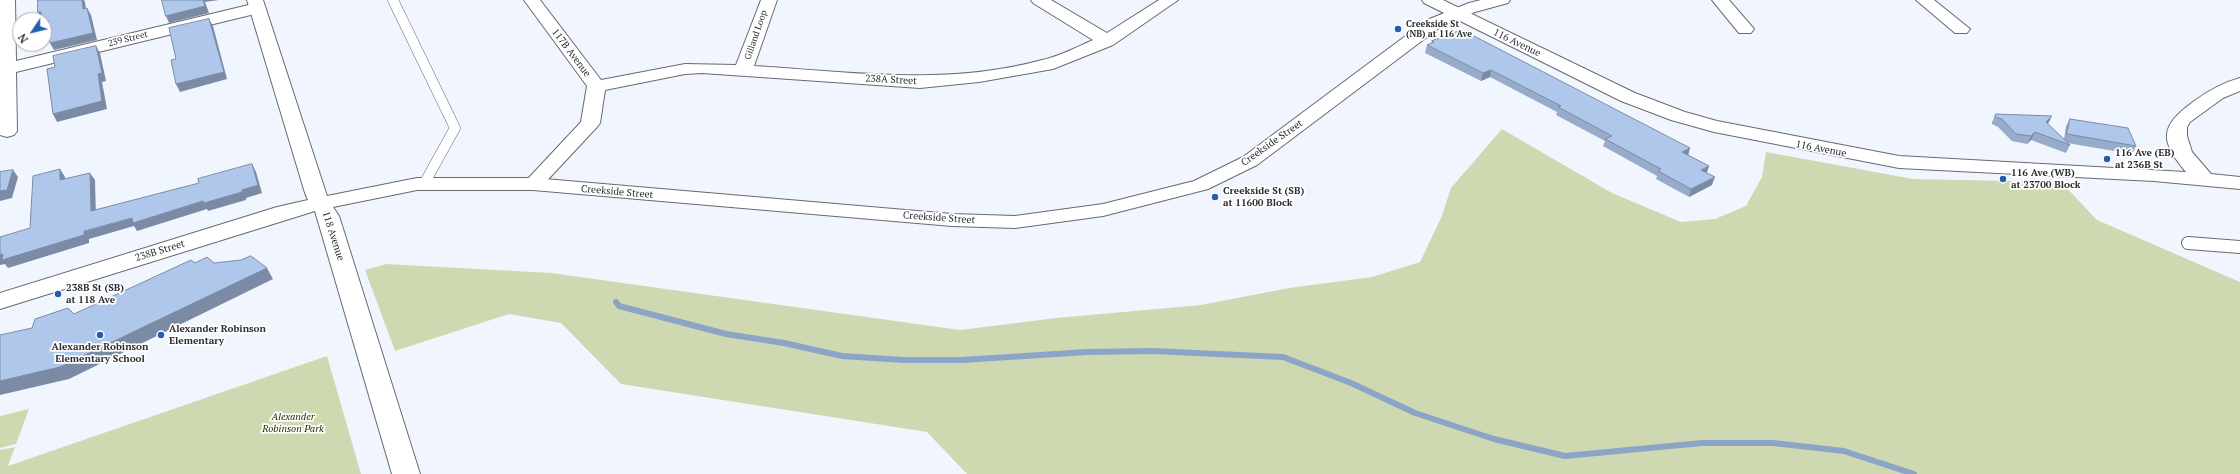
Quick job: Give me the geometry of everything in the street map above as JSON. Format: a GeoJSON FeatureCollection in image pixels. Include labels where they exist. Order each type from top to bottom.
{"type":"FeatureCollection","features":[{"type":"Feature","properties":{"kind":"street"},"geometry":{"type":"LineString","coordinates":[[7,0],[3,70],[7,131]]}},
{"type":"Feature","properties":{"kind":"street","name":"117B Avenue"},"geometry":{"type":"LineString","coordinates":[[532,0],[596,86],[590,123],[533,184]]}},
{"type":"Feature","properties":{"kind":"street","name":"Gilland Loop"},"geometry":{"type":"LineString","coordinates":[[743,71],[769,0]]}},
{"type":"Feature","properties":{"kind":"street"},"geometry":{"type":"LineString","coordinates":[[1039,0],[1107,41]]}},
{"type":"Feature","properties":{"kind":"street","name":"238A Street"},"geometry":{"type":"LineString","coordinates":[[596,86],[686,69],[920,82],[979,77],[1047,65],[1107,41],[1170,0]]}},
{"type":"Feature","properties":{"kind":"street","name":"116 Avenue"},"geometry":{"type":"LineString","coordinates":[[1430,0],[1641,102],[1678,116],[1734,131],[1856,156],[1899,162],[2204,179],[2240,183]]}},
{"type":"Feature","properties":{"kind":"street","name":"Creekside Street"},"geometry":{"type":"LineString","coordinates":[[321,203],[424,184],[533,184],[952,220],[1015,222],[1103,210],[1201,185],[1250,161],[1433,24],[1456,13],[1502,0]]}},
{"type":"Feature","properties":{"kind":"street"},"geometry":{"type":"LineString","coordinates":[[1720,0],[1746,29]]}},
{"type":"Feature","properties":{"kind":"street"},"geometry":{"type":"LineString","coordinates":[[1924,0],[1961,29]]}},
{"type":"Feature","properties":{"kind":"street","name":"239 Street"},"geometry":{"type":"LineString","coordinates":[[3,70],[256,4]]}},
{"type":"Feature","properties":{"kind":"street","name":"118 Avenue"},"geometry":{"type":"LineString","coordinates":[[256,4],[316,192],[328,216],[406,474]]}},
{"type":"Feature","properties":{"kind":"street"},"geometry":{"type":"LineString","coordinates":[[2204,179],[2181,150],[2177,140],[2178,125],[2182,120],[2216,94],[2240,84]]}},
{"type":"Feature","properties":{"kind":"street","name":"238B Street"},"geometry":{"type":"LineString","coordinates":[[0,301],[321,203]]}},
{"type":"Feature","properties":{"kind":"lane"},"geometry":{"type":"LineString","coordinates":[[393,0],[455,128],[424,184]]}},
{"type":"Feature","properties":{"kind":"lane"},"geometry":{"type":"LineString","coordinates":[[2188,243],[2240,247]]}},
{"type":"Feature","properties":{"kind":"green space"},"geometry":{"type":"Polygon","coordinates":[[[1502,129],[1612,193],[1681,222],[1715,219],[1746,206],[1762,177],[1766,152],[1913,179],[2061,182],[2097,220],[2240,282],[2240,474],[967,474],[927,432],[621,384],[561,323],[509,314],[395,351],[365,270],[386,264],[551,273],[960,330],[1056,318],[1201,305],[1289,288],[1372,277],[1420,262],[1441,218],[1451,188],[1502,129]]]}},
{"type":"Feature","properties":{"kind":"green space","name":"Alexander Robinson Park"},"geometry":{"type":"Polygon","coordinates":[[[327,356],[361,474],[0,474],[0,450],[15,447],[8,466],[327,356]]]}},
{"type":"Feature","properties":{"kind":"green space"},"geometry":{"type":"Polygon","coordinates":[[[29,409],[16,444],[0,448],[0,416],[29,409]]]}},
{"type":"Feature","properties":{"kind":"building"},"geometry":{"type":"Polygon","coordinates":[[[38,0],[82,0],[83,9],[87,8],[93,33],[52,43],[52,12],[38,12],[38,0]]]}},
{"type":"Feature","properties":{"kind":"building"},"geometry":{"type":"Polygon","coordinates":[[[162,0],[203,0],[205,6],[166,16],[162,0]]]}},
{"type":"Feature","properties":{"kind":"building"},"geometry":{"type":"Polygon","coordinates":[[[209,19],[224,72],[176,84],[171,60],[176,59],[169,28],[209,19]]]}},
{"type":"Feature","properties":{"kind":"building"},"geometry":{"type":"Polygon","coordinates":[[[1459,31],[1471,37],[1474,36],[1690,148],[1682,152],[1709,166],[1701,170],[1715,177],[1691,189],[1658,171],[1661,169],[1605,139],[1612,136],[1558,107],[1561,106],[1491,70],[1483,73],[1427,45],[1434,42],[1432,41],[1459,31]]]}},
{"type":"Feature","properties":{"kind":"building"},"geometry":{"type":"Polygon","coordinates":[[[96,46],[102,73],[98,74],[102,101],[53,114],[47,69],[55,67],[53,56],[96,46]]]}},
{"type":"Feature","properties":{"kind":"building"},"geometry":{"type":"Polygon","coordinates":[[[1996,114],[2052,116],[2046,122],[2070,145],[2035,132],[2031,136],[2016,134],[2002,119],[1995,117],[1996,114]]]}},
{"type":"Feature","properties":{"kind":"building"},"geometry":{"type":"Polygon","coordinates":[[[2070,119],[2128,128],[2136,146],[2067,134],[2070,119]]]}},
{"type":"Feature","properties":{"kind":"building"},"geometry":{"type":"Polygon","coordinates":[[[252,164],[258,185],[242,190],[242,192],[204,203],[203,201],[133,223],[132,218],[84,231],[84,235],[2,260],[3,254],[0,255],[0,237],[30,228],[33,176],[60,169],[60,180],[90,173],[91,211],[199,183],[198,179],[252,164]]]}},
{"type":"Feature","properties":{"kind":"building"},"geometry":{"type":"Polygon","coordinates":[[[13,170],[7,190],[0,191],[0,172],[13,170]]]}},
{"type":"Feature","properties":{"kind":"building","name":"Alexander Robinson Elementary School"},"geometry":{"type":"Polygon","coordinates":[[[251,256],[267,268],[60,367],[0,381],[0,335],[32,328],[35,319],[68,308],[74,314],[191,260],[195,263],[207,257],[214,263],[241,260],[251,256]]]}},
{"type":"Feature","properties":{"kind":"waterway"},"geometry":{"type":"LineString","coordinates":[[616,302],[619,306],[726,334],[784,343],[842,356],[904,360],[962,360],[1087,352],[1153,351],[1283,357],[1351,383],[1415,413],[1494,439],[1565,456],[1702,443],[1773,443],[1844,451],[1914,474]]}},
{"type":"Feature","properties":{"kind":"place","name":"Creekside St (NB) at 116 Ave"},"geometry":{"type":"Point","coordinates":[1398,29]}},
{"type":"Feature","properties":{"kind":"place","name":"116 Ave (EB) at 236B St"},"geometry":{"type":"Point","coordinates":[2107,159]}},
{"type":"Feature","properties":{"kind":"place","name":"116 Ave (WB) at 23700 Block"},"geometry":{"type":"Point","coordinates":[2003,179]}},
{"type":"Feature","properties":{"kind":"place","name":"Creekside St (SB) at 11600 Block"},"geometry":{"type":"Point","coordinates":[1215,197]}},
{"type":"Feature","properties":{"kind":"place","name":"238B St (SB) at 118 Ave"},"geometry":{"type":"Point","coordinates":[58,294]}},
{"type":"Feature","properties":{"kind":"place","name":"Alexander Robinson Elementary School"},"geometry":{"type":"Point","coordinates":[100,335]}},
{"type":"Feature","properties":{"kind":"place","name":"Alexander Robinson Elementary"},"geometry":{"type":"Point","coordinates":[161,335]}}]}
